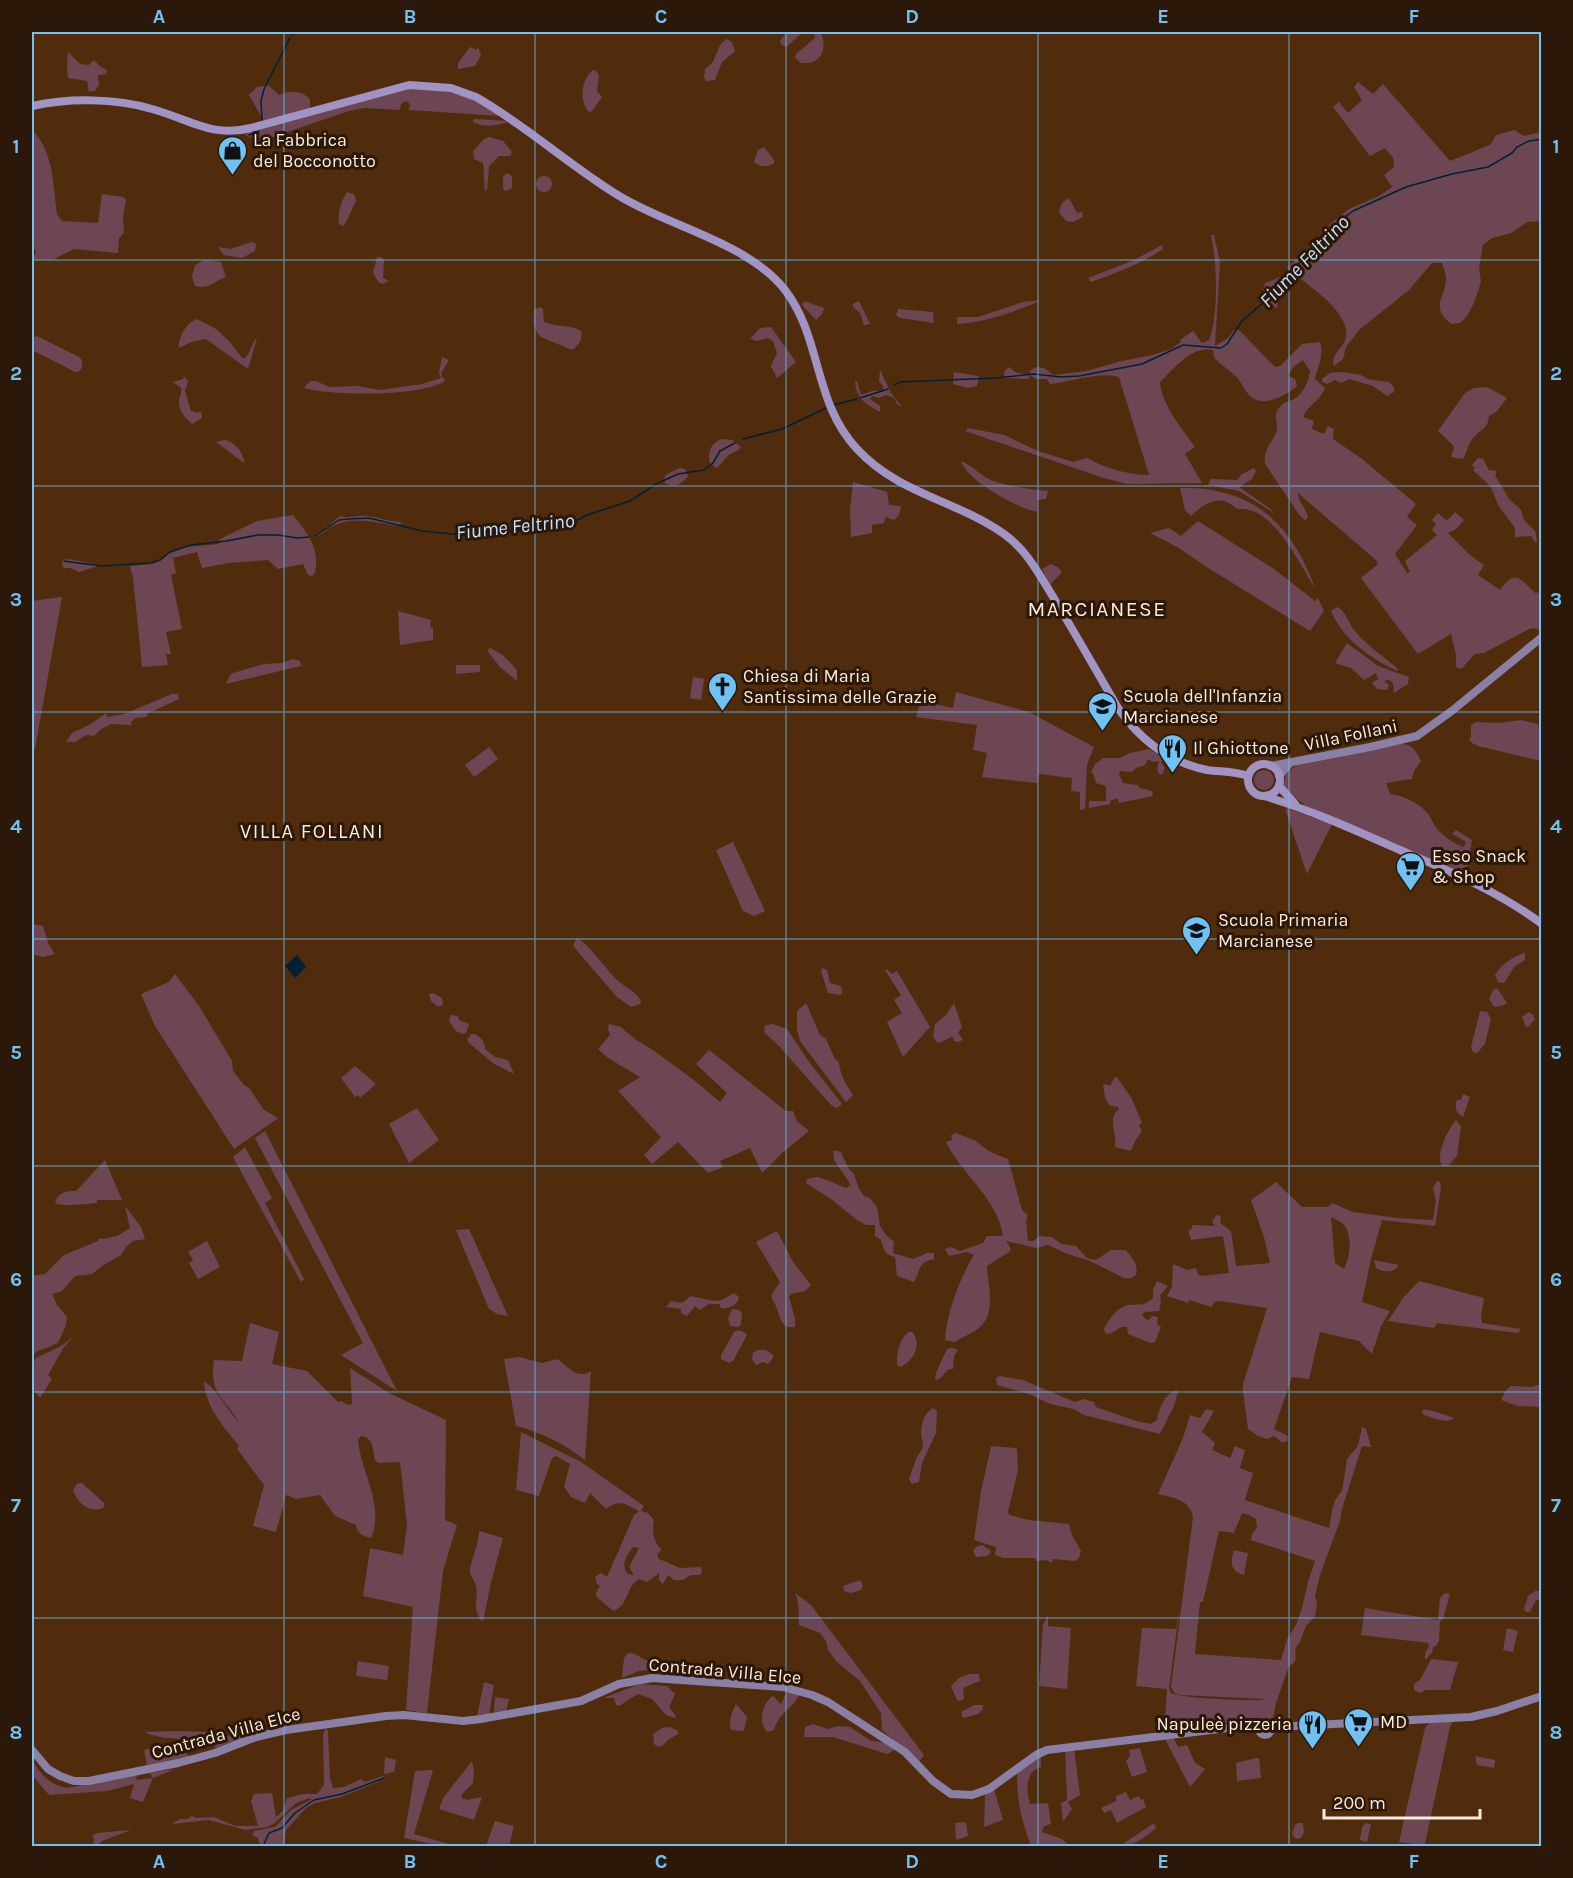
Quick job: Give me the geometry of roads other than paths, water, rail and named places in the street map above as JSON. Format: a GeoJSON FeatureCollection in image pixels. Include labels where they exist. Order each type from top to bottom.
{"type":"FeatureCollection","features":[{"type":"Feature","properties":{"kind":"main road"},"geometry":{"type":"LineString","coordinates":[[32,106],[64,100],[125,103],[153,109],[216,131],[232,132],[396,87],[422,85],[451,88],[476,97],[624,199],[736,252],[775,278],[790,297],[803,322],[824,393],[837,422],[856,448],[889,476],[985,522],[1013,541],[1036,569],[1118,708],[1139,735],[1151,746],[1174,759],[1202,769],[1228,771],[1248,777]]}},
{"type":"Feature","properties":{"kind":"main road","name":"Villa Follani"},"geometry":{"type":"LineString","coordinates":[[1271,765],[1418,736],[1542,637]]}},
{"type":"Feature","properties":{"kind":"main road","name":"Villa Follani"},"geometry":{"type":"LineString","coordinates":[[1279,776],[1291,762]]}},
{"type":"Feature","properties":{"kind":"main road"},"geometry":{"type":"LineString","coordinates":[[1228,771],[1262,764],[1271,765],[1279,776],[1279,786],[1273,793],[1264,796]]}},
{"type":"Feature","properties":{"kind":"main road"},"geometry":{"type":"LineString","coordinates":[[1255,766],[1248,777],[1248,784],[1252,791],[1298,806],[1487,888],[1542,924]]}},
{"type":"Feature","properties":{"kind":"main road"},"geometry":{"type":"LineString","coordinates":[[1279,786],[1298,806]]}},
{"type":"Feature","properties":{"kind":"main road","name":"Contrada Villa Elce"},"geometry":{"type":"LineString","coordinates":[[32,1750],[48,1769],[60,1776],[74,1781],[89,1781],[178,1763],[215,1753],[256,1737],[286,1730],[403,1715],[474,1720],[581,1701],[619,1684],[639,1679],[662,1678],[783,1688],[812,1695],[828,1702],[904,1752],[933,1781],[951,1794],[972,1795],[989,1789],[1036,1755],[1063,1747],[1260,1726],[1265,1723],[1271,1729],[1471,1717],[1542,1696]]}},
{"type":"Feature","properties":{"kind":"water"},"geometry":{"type":"Polygon","coordinates":[[[297,955],[306,967],[295,978],[285,966],[297,955]]]}},
{"type":"Feature","properties":{"kind":"waterway"},"geometry":{"type":"LineString","coordinates":[[293,35],[296,32]]}},
{"type":"Feature","properties":{"kind":"waterway"},"geometry":{"type":"LineString","coordinates":[[262,120],[261,101],[264,89],[290,38]]}},
{"type":"Feature","properties":{"kind":"waterway"},"geometry":{"type":"LineString","coordinates":[[249,135],[259,131]]}},
{"type":"Feature","properties":{"kind":"waterway","name":"Fiume Feltrino"},"geometry":{"type":"LineString","coordinates":[[894,385],[900,382],[1034,374],[1079,376],[1142,364],[1183,345],[1221,348],[1227,344],[1242,321],[1265,301],[1277,295],[1298,264],[1353,211],[1406,187],[1488,167],[1512,153],[1517,147],[1529,141],[1542,139]]}},
{"type":"Feature","properties":{"kind":"waterway","name":"Fiume Feltrino"},"geometry":{"type":"LineString","coordinates":[[860,398],[888,389]]}},
{"type":"Feature","properties":{"kind":"waterway","name":"Fiume Feltrino"},"geometry":{"type":"LineString","coordinates":[[833,405],[857,399]]}},
{"type":"Feature","properties":{"kind":"waterway","name":"Fiume Feltrino"},"geometry":{"type":"LineString","coordinates":[[743,439],[782,429],[826,408]]}},
{"type":"Feature","properties":{"kind":"waterway","name":"Fiume Feltrino"},"geometry":{"type":"LineString","coordinates":[[315,536],[339,520],[369,518],[422,531],[462,535],[568,525],[587,515],[630,501],[656,484],[678,474],[704,470],[713,463],[720,451],[735,443]]}},
{"type":"Feature","properties":{"kind":"waterway","name":"Fiume Feltrino"},"geometry":{"type":"LineString","coordinates":[[64,561],[101,566],[150,563],[160,560],[170,552],[191,545],[258,535],[309,537]]}},
{"type":"Feature","properties":{"kind":"waterway"},"geometry":{"type":"LineString","coordinates":[[263,1846],[269,1833],[282,1828],[295,1813],[314,1800],[342,1794],[384,1778]]}},
{"type":"Feature","properties":{"kind":"place","name":"La Fabbrica del Bocconotto"},"geometry":{"type":"Point","coordinates":[232,176]}},
{"type":"Feature","properties":{"kind":"place","name":"Chiesa di Maria Santissima delle Grazie"},"geometry":{"type":"Point","coordinates":[722,712]}},
{"type":"Feature","properties":{"kind":"place","name":"Scuola dell'Infanzia Marcianese"},"geometry":{"type":"Point","coordinates":[1102,732]}},
{"type":"Feature","properties":{"kind":"place","name":"Il Ghiottone"},"geometry":{"type":"Point","coordinates":[1172,774]}},
{"type":"Feature","properties":{"kind":"place","name":"Esso Snack & Shop"},"geometry":{"type":"Point","coordinates":[1411,892]}},
{"type":"Feature","properties":{"kind":"place","name":"Scuola Primaria Marcianese"},"geometry":{"type":"Point","coordinates":[1197,956]}},
{"type":"Feature","properties":{"kind":"place","name":"MD"},"geometry":{"type":"Point","coordinates":[1359,1748]}},
{"type":"Feature","properties":{"kind":"place","name":"Napuleè pizzeria"},"geometry":{"type":"Point","coordinates":[1313,1750]}},
{"type":"Feature","properties":{"kind":"district","name":"MARCIANESE"},"geometry":{"type":"Point","coordinates":[1097,609]}},
{"type":"Feature","properties":{"kind":"district","name":"VILLA FOLLANI"},"geometry":{"type":"Point","coordinates":[312,831]}}]}
